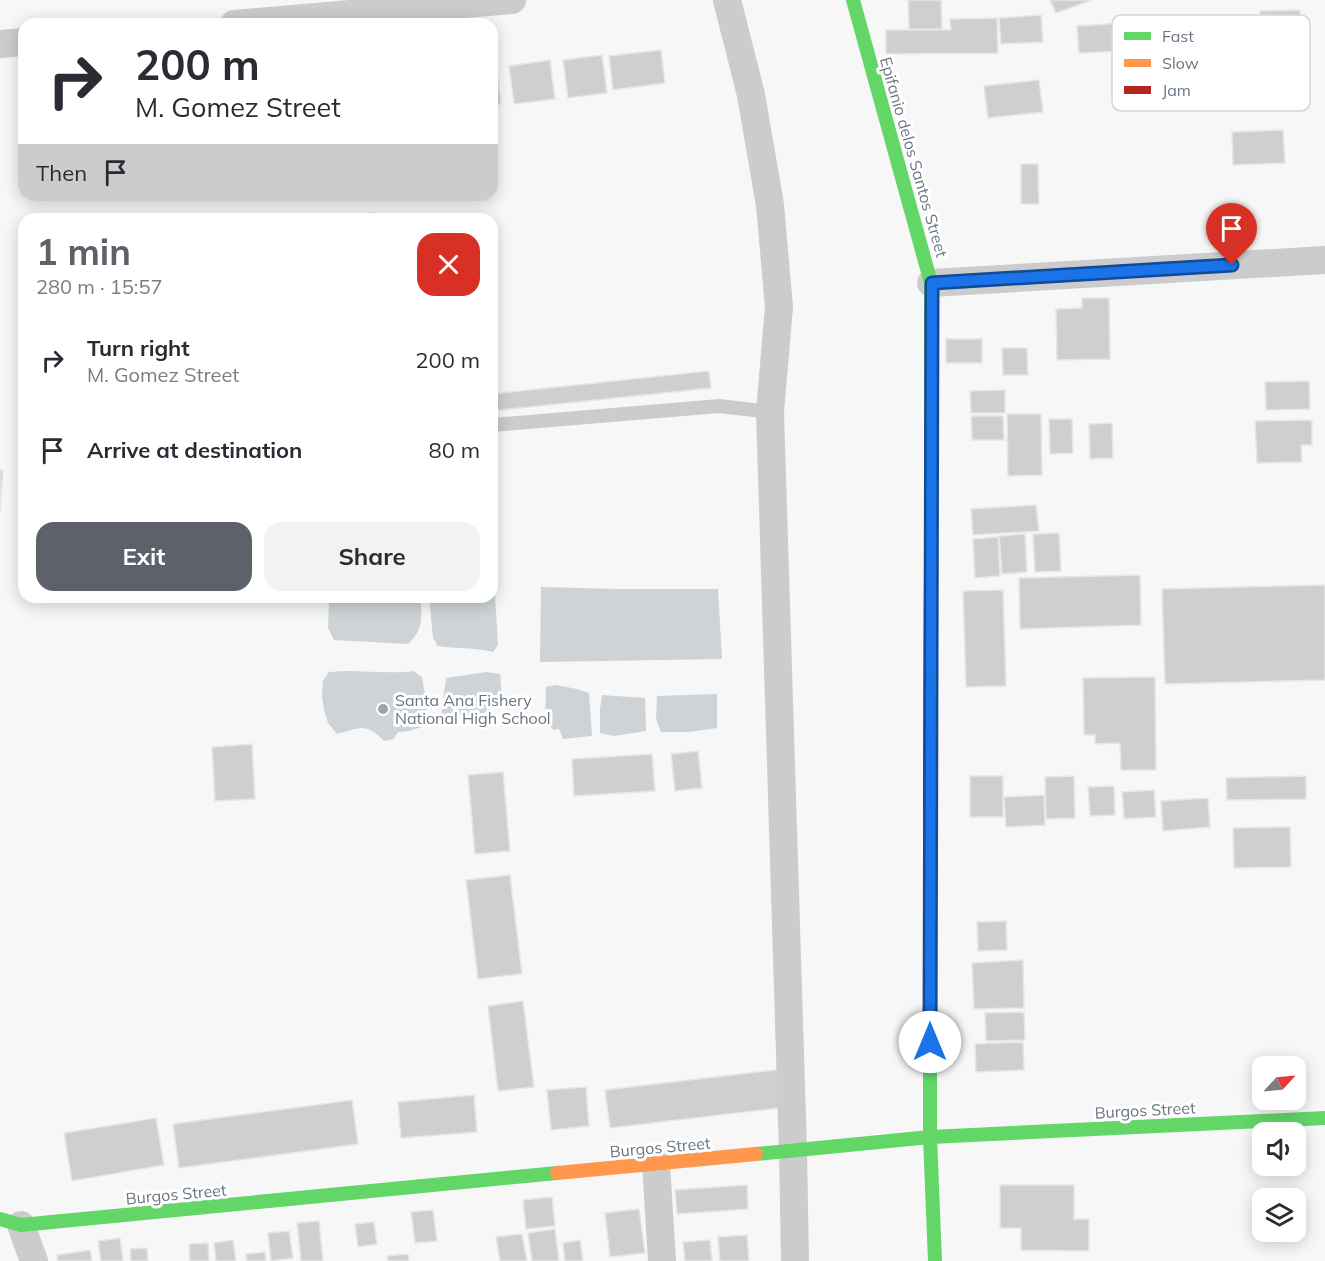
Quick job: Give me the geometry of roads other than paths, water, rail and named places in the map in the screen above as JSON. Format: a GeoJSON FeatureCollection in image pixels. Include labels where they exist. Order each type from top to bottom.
{"type":"FeatureCollection","features":[{"type":"Feature","properties":{"kind":"street"},"geometry":{"type":"LineString","coordinates":[[304,18],[512,0]]}},
{"type":"Feature","properties":{"kind":"street"},"geometry":{"type":"LineString","coordinates":[[727,0],[751,95],[770,205],[779,307],[770,412],[795,1261]]}},
{"type":"Feature","properties":{"kind":"street","name":"Epifanio delos Santos Street"},"geometry":{"type":"LineString","coordinates":[[853,0],[932,283],[930,1137],[935,1261]]}},
{"type":"Feature","properties":{"kind":"street"},"geometry":{"type":"LineString","coordinates":[[0,44],[18,42]]}},
{"type":"Feature","properties":{"kind":"street"},"geometry":{"type":"LineString","coordinates":[[932,283],[1325,260]]}},
{"type":"Feature","properties":{"kind":"street","name":"Burgos Street"},"geometry":{"type":"LineString","coordinates":[[11,1222],[930,1137],[1325,1118]]}},
{"type":"Feature","properties":{"kind":"street"},"geometry":{"type":"LineString","coordinates":[[656,1164],[662,1261]]}},
{"type":"Feature","properties":{"kind":"street"},"geometry":{"type":"LineString","coordinates":[[11,1222],[34,1261]]}},
{"type":"Feature","properties":{"kind":"lane"},"geometry":{"type":"LineString","coordinates":[[498,424],[719,406],[770,412]]}},
{"type":"Feature","properties":{"kind":"place","name":"Santa Ana Fishery National High School"},"geometry":{"type":"Point","coordinates":[383,709]}}]}
